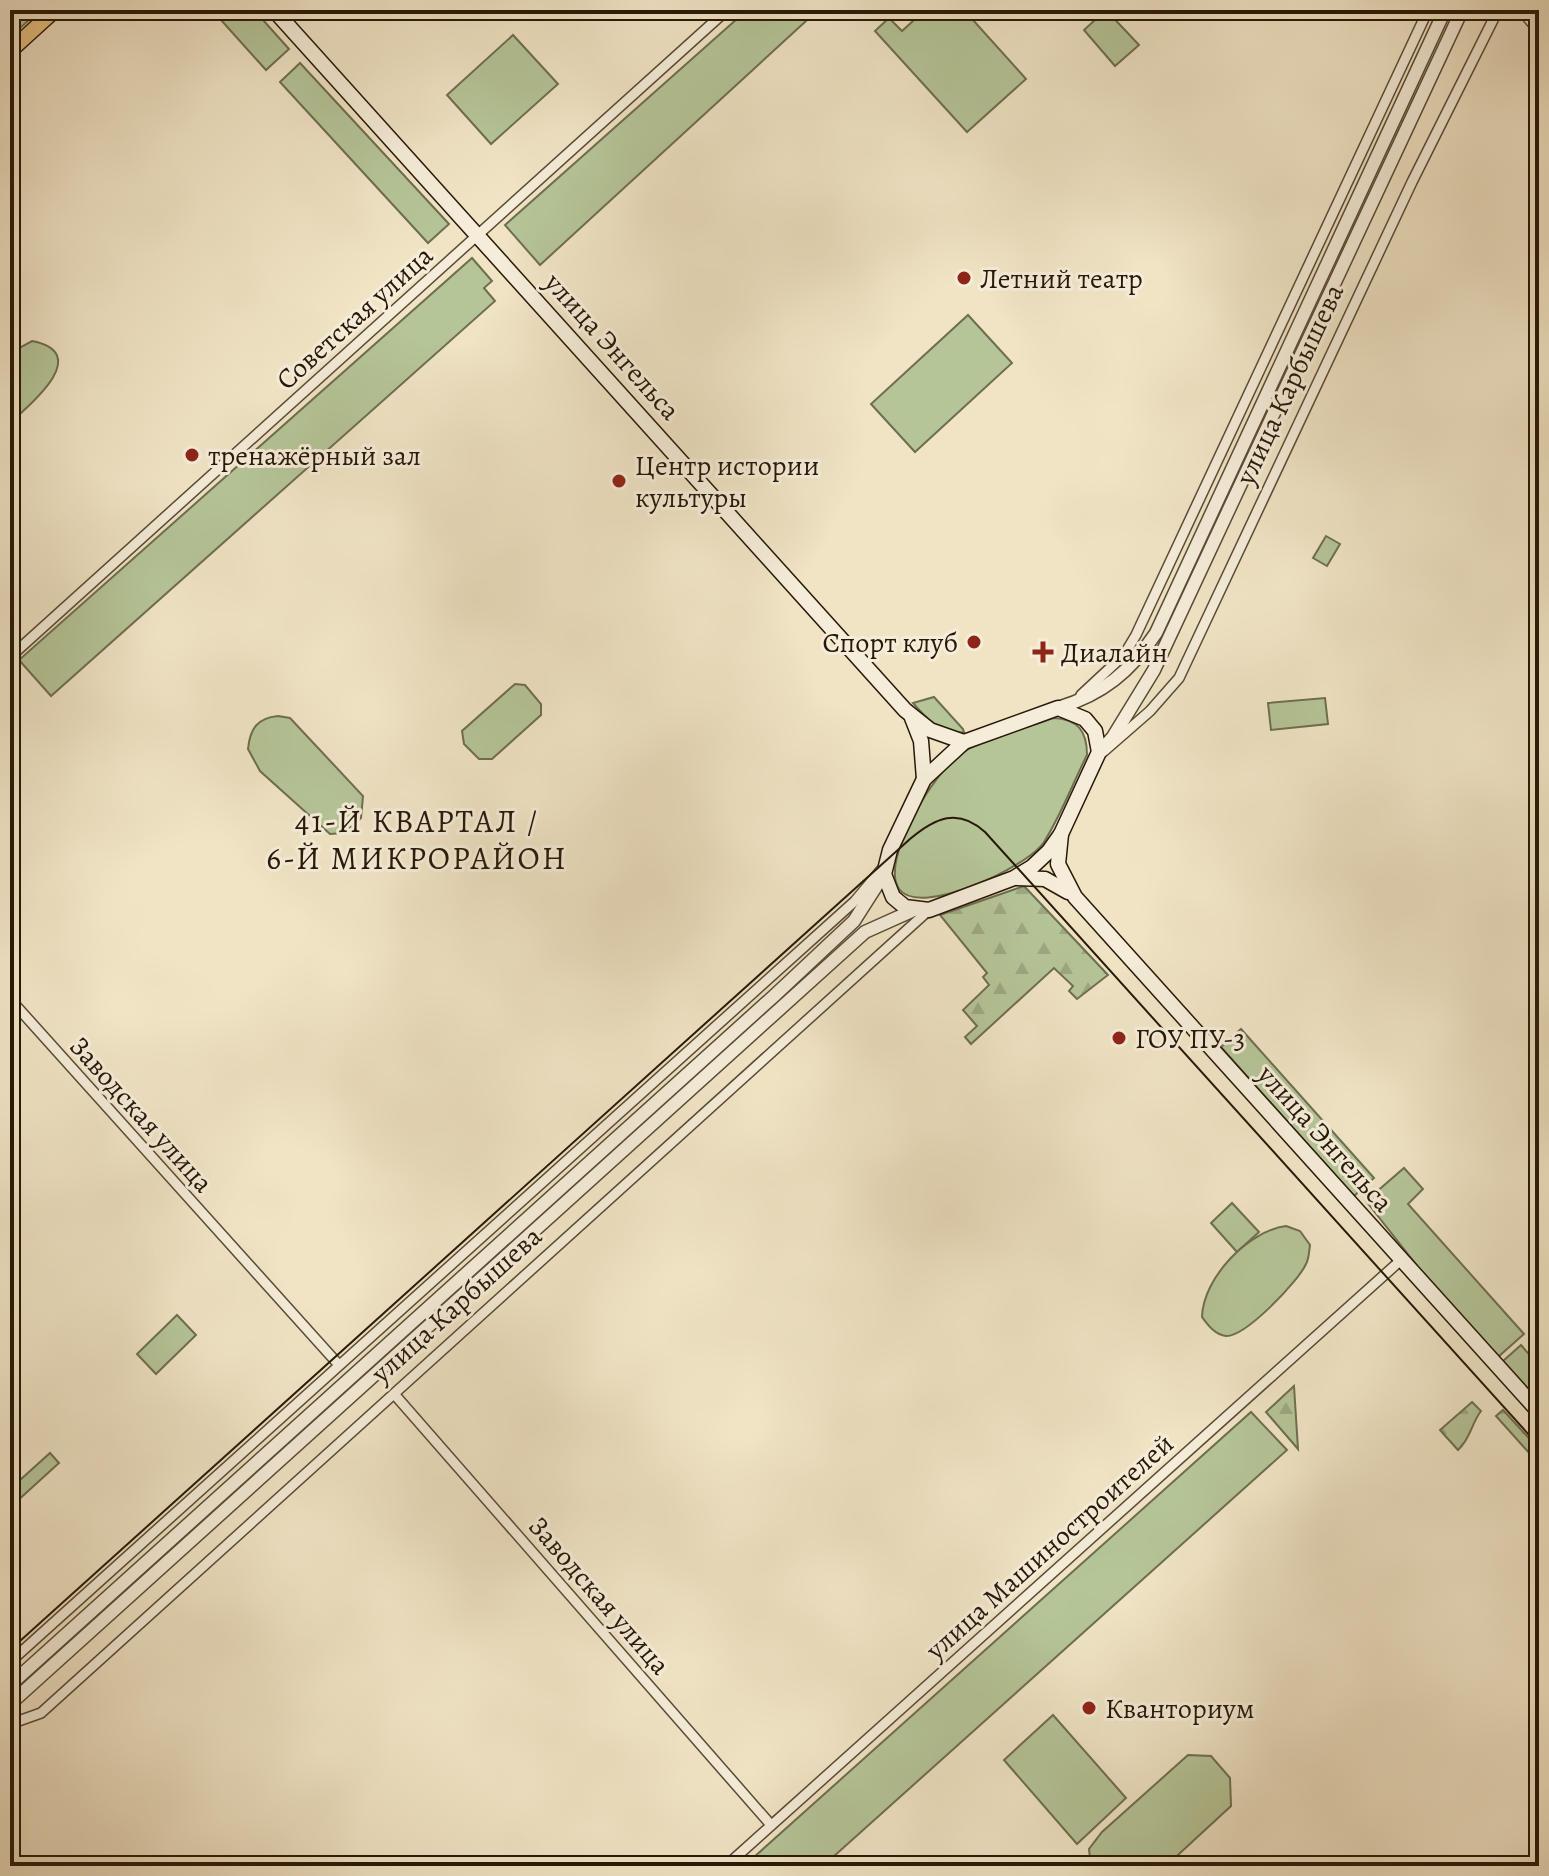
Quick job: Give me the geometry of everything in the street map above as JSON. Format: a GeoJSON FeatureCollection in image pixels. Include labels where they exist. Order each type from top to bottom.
{"type":"FeatureCollection","features":[{"type":"Feature","properties":{"kind":"main road"},"geometry":{"type":"LineString","coordinates":[[10,51],[55,10]]}},
{"type":"Feature","properties":{"kind":"main road","name":"улица Энгельса"},"geometry":{"type":"LineString","coordinates":[[274,10],[912,718],[930,730],[964,742]]}},
{"type":"Feature","properties":{"kind":"main road"},"geometry":{"type":"LineString","coordinates":[[1058,708],[1085,719],[1095,731],[1098,754]]}},
{"type":"Feature","properties":{"kind":"main road","name":"улица Карбышева"},"geometry":{"type":"LineString","coordinates":[[885,869],[924,779],[964,742],[1058,708]]}},
{"type":"Feature","properties":{"kind":"main road","name":"улица Энгельса"},"geometry":{"type":"LineString","coordinates":[[912,718],[921,741],[924,779]]}},
{"type":"Feature","properties":{"kind":"main road","name":"улица Карбышева"},"geometry":{"type":"LineString","coordinates":[[922,910],[1014,878],[1032,867],[1061,834],[1098,754]]}},
{"type":"Feature","properties":{"kind":"main road","name":"улица Энгельса"},"geometry":{"type":"LineString","coordinates":[[1061,834],[1058,864],[1075,897]]}},
{"type":"Feature","properties":{"kind":"main road"},"geometry":{"type":"LineString","coordinates":[[885,869],[893,897],[922,910]]}},
{"type":"Feature","properties":{"kind":"main road","name":"улица Энгельса"},"geometry":{"type":"LineString","coordinates":[[1014,878],[1052,881],[1075,897],[1539,1412]]}},
{"type":"Feature","properties":{"kind":"street","name":"Советская улица"},"geometry":{"type":"LineString","coordinates":[[10,657],[727,10]]}},
{"type":"Feature","properties":{"kind":"street","name":"улица Карбышева"},"geometry":{"type":"LineString","coordinates":[[1058,708],[1084,694],[1107,674],[1136,635],[1428,10]]}},
{"type":"Feature","properties":{"kind":"street","name":"улица Карбышева"},"geometry":{"type":"LineString","coordinates":[[1058,708],[1089,699],[1117,681],[1138,660],[1156,633],[1445,10]]}},
{"type":"Feature","properties":{"kind":"street","name":"улица Карбышева"},"geometry":{"type":"LineString","coordinates":[[1098,754],[1113,737],[1154,670],[1462,10]]}},
{"type":"Feature","properties":{"kind":"street","name":"улица Карбышева"},"geometry":{"type":"LineString","coordinates":[[1098,754],[1150,711],[1179,678],[1412,182],[1498,10]]}},
{"type":"Feature","properties":{"kind":"street"},"geometry":{"type":"LineString","coordinates":[[1521,10],[1539,31]]}},
{"type":"Feature","properties":{"kind":"street","name":"улица Карбышева"},"geometry":{"type":"LineString","coordinates":[[10,1662],[855,901],[885,869]]}},
{"type":"Feature","properties":{"kind":"street","name":"улица Карбышева"},"geometry":{"type":"LineString","coordinates":[[10,1685],[775,995],[854,921],[885,869]]}},
{"type":"Feature","properties":{"kind":"street","name":"улица Карбышева"},"geometry":{"type":"LineString","coordinates":[[10,1724],[41,1713],[395,1395],[922,910]]}},
{"type":"Feature","properties":{"kind":"street","name":"улица Карбышева"},"geometry":{"type":"LineString","coordinates":[[10,1704],[865,932],[922,910]]}},
{"type":"Feature","properties":{"kind":"street","name":"Заводская улица"},"geometry":{"type":"LineString","coordinates":[[10,999],[339,1365]]}},
{"type":"Feature","properties":{"kind":"street","name":"улица Машиностроителей"},"geometry":{"type":"LineString","coordinates":[[726,1866],[1401,1260]]}},
{"type":"Feature","properties":{"kind":"street","name":"Заводская улица"},"geometry":{"type":"LineString","coordinates":[[395,1395],[771,1825]]}},
{"type":"Feature","properties":{"kind":"green space"},"geometry":{"type":"Polygon","coordinates":[[[10,10],[40,10],[10,37],[10,10]]]}},
{"type":"Feature","properties":{"kind":"green space"},"geometry":{"type":"Polygon","coordinates":[[[212,10],[254,10],[289,49],[266,70],[212,10]]]}},
{"type":"Feature","properties":{"kind":"green space"},"geometry":{"type":"Polygon","coordinates":[[[747,10],[818,10],[540,265],[505,225],[747,10]]]}},
{"type":"Feature","properties":{"kind":"green space"},"geometry":{"type":"Polygon","coordinates":[[[925,10],[964,10],[1026,79],[967,132],[875,31],[889,18],[902,31],[925,10]]]}},
{"type":"Feature","properties":{"kind":"green space"},"geometry":{"type":"Polygon","coordinates":[[[1106,10],[1139,45],[1115,66],[1084,30],[1106,10]]]}},
{"type":"Feature","properties":{"kind":"green space"},"geometry":{"type":"Polygon","coordinates":[[[513,35],[558,84],[491,144],[447,95],[513,35]]]}},
{"type":"Feature","properties":{"kind":"green space"},"geometry":{"type":"Polygon","coordinates":[[[300,63],[449,224],[428,243],[280,82],[300,63]]]}},
{"type":"Feature","properties":{"kind":"green space"},"geometry":{"type":"Polygon","coordinates":[[[472,258],[492,281],[484,288],[495,301],[51,696],[19,660],[472,258]]]}},
{"type":"Feature","properties":{"kind":"green space"},"geometry":{"type":"Polygon","coordinates":[[[968,315],[1012,363],[915,452],[871,404],[968,315]]]}},
{"type":"Feature","properties":{"kind":"green space"},"geometry":{"type":"Polygon","coordinates":[[[32,341],[50,347],[57,356],[57,368],[42,393],[10,423],[10,353],[32,341]]]}},
{"type":"Feature","properties":{"kind":"green space"},"geometry":{"type":"Polygon","coordinates":[[[1326,536],[1340,544],[1327,566],[1313,558],[1326,536]]]}},
{"type":"Feature","properties":{"kind":"green space"},"geometry":{"type":"Polygon","coordinates":[[[515,684],[525,685],[541,704],[541,715],[492,759],[479,759],[464,744],[462,731],[515,684]]]}},
{"type":"Feature","properties":{"kind":"green space"},"geometry":{"type":"Polygon","coordinates":[[[934,697],[964,732],[942,729],[913,703],[934,697]]]}},
{"type":"Feature","properties":{"kind":"green space"},"geometry":{"type":"Polygon","coordinates":[[[1325,698],[1328,724],[1271,730],[1268,703],[1325,698]]]}},
{"type":"Feature","properties":{"kind":"green space"},"geometry":{"type":"Polygon","coordinates":[[[278,716],[290,718],[363,796],[361,818],[344,833],[330,834],[260,771],[248,749],[251,736],[260,722],[278,716]]]}},
{"type":"Feature","properties":{"kind":"green space"},"geometry":{"type":"Polygon","coordinates":[[[1053,718],[1069,721],[1079,728],[1085,739],[1087,755],[1044,842],[1018,864],[973,886],[928,897],[911,896],[899,889],[895,875],[903,837],[925,795],[951,762],[982,743],[1053,718]]]}},
{"type":"Feature","properties":{"kind":"green space"},"geometry":{"type":"Polygon","coordinates":[[[1024,886],[1108,975],[1077,999],[1069,991],[1073,986],[1054,968],[971,1044],[965,1037],[977,1026],[963,1010],[989,985],[983,977],[987,973],[940,915],[1024,886]]]}},
{"type":"Feature","properties":{"kind":"green space"},"geometry":{"type":"Polygon","coordinates":[[[1241,1029],[1374,1178],[1354,1196],[1221,1047],[1241,1029]]]}},
{"type":"Feature","properties":{"kind":"green space"},"geometry":{"type":"Polygon","coordinates":[[[1404,1168],[1423,1189],[1408,1204],[1524,1334],[1498,1357],[1419,1268],[1366,1201],[1404,1168]]]}},
{"type":"Feature","properties":{"kind":"green space"},"geometry":{"type":"Polygon","coordinates":[[[1232,1203],[1259,1232],[1237,1252],[1211,1223],[1232,1203]]]}},
{"type":"Feature","properties":{"kind":"green space"},"geometry":{"type":"Polygon","coordinates":[[[1286,1226],[1300,1231],[1310,1245],[1308,1260],[1301,1272],[1270,1307],[1245,1328],[1226,1336],[1215,1332],[1202,1317],[1204,1302],[1219,1272],[1257,1237],[1286,1226]]]}},
{"type":"Feature","properties":{"kind":"green space"},"geometry":{"type":"Polygon","coordinates":[[[177,1315],[196,1335],[156,1374],[137,1354],[177,1315]]]}},
{"type":"Feature","properties":{"kind":"green space"},"geometry":{"type":"Polygon","coordinates":[[[1521,1345],[1539,1366],[1539,1401],[1503,1361],[1521,1345]]]}},
{"type":"Feature","properties":{"kind":"green space"},"geometry":{"type":"Polygon","coordinates":[[[1294,1386],[1298,1449],[1266,1412],[1294,1386]]]}},
{"type":"Feature","properties":{"kind":"green space"},"geometry":{"type":"Polygon","coordinates":[[[1472,1402],[1481,1411],[1458,1450],[1440,1430],[1472,1402]]]}},
{"type":"Feature","properties":{"kind":"green space"},"geometry":{"type":"Polygon","coordinates":[[[1503,1410],[1539,1449],[1539,1464],[1496,1416],[1503,1410]]]}},
{"type":"Feature","properties":{"kind":"green space"},"geometry":{"type":"Polygon","coordinates":[[[1251,1412],[1287,1450],[823,1866],[744,1866],[1251,1412]]]}},
{"type":"Feature","properties":{"kind":"green space"},"geometry":{"type":"Polygon","coordinates":[[[50,1453],[59,1463],[16,1502],[10,1489],[50,1453]]]}},
{"type":"Feature","properties":{"kind":"green space"},"geometry":{"type":"Polygon","coordinates":[[[1053,1715],[1126,1798],[1077,1844],[1004,1760],[1053,1715]]]}},
{"type":"Feature","properties":{"kind":"green space"},"geometry":{"type":"Polygon","coordinates":[[[1188,1755],[1211,1756],[1230,1778],[1231,1806],[1166,1866],[1091,1866],[1089,1849],[1102,1832],[1188,1755]]]}},
{"type":"Feature","properties":{"kind":"tram line"},"geometry":{"type":"LineString","coordinates":[[10,1650],[910,839],[928,826],[947,818],[965,820],[985,832],[1539,1446]]}},
{"type":"Feature","properties":{"kind":"place","name":"Летний театр"},"geometry":{"type":"Point","coordinates":[964,278]}},
{"type":"Feature","properties":{"kind":"place","name":"тренажёрный зал"},"geometry":{"type":"Point","coordinates":[192,455]}},
{"type":"Feature","properties":{"kind":"place","name":"Центр истории культуры"},"geometry":{"type":"Point","coordinates":[619,481]}},
{"type":"Feature","properties":{"kind":"place","name":"Спорт клуб"},"geometry":{"type":"Point","coordinates":[974,642]}},
{"type":"Feature","properties":{"kind":"place","name":"Диалайн"},"geometry":{"type":"Point","coordinates":[1043,652]}},
{"type":"Feature","properties":{"kind":"place","name":"ГОУ ПУ-3"},"geometry":{"type":"Point","coordinates":[1119,1038]}},
{"type":"Feature","properties":{"kind":"place","name":"Кванториум"},"geometry":{"type":"Point","coordinates":[1089,1708]}},
{"type":"Feature","properties":{"kind":"district","name":"41-Й КВАРТАЛ / 6-Й МИКРОРАЙОН"},"geometry":{"type":"Point","coordinates":[417,840]}}]}
